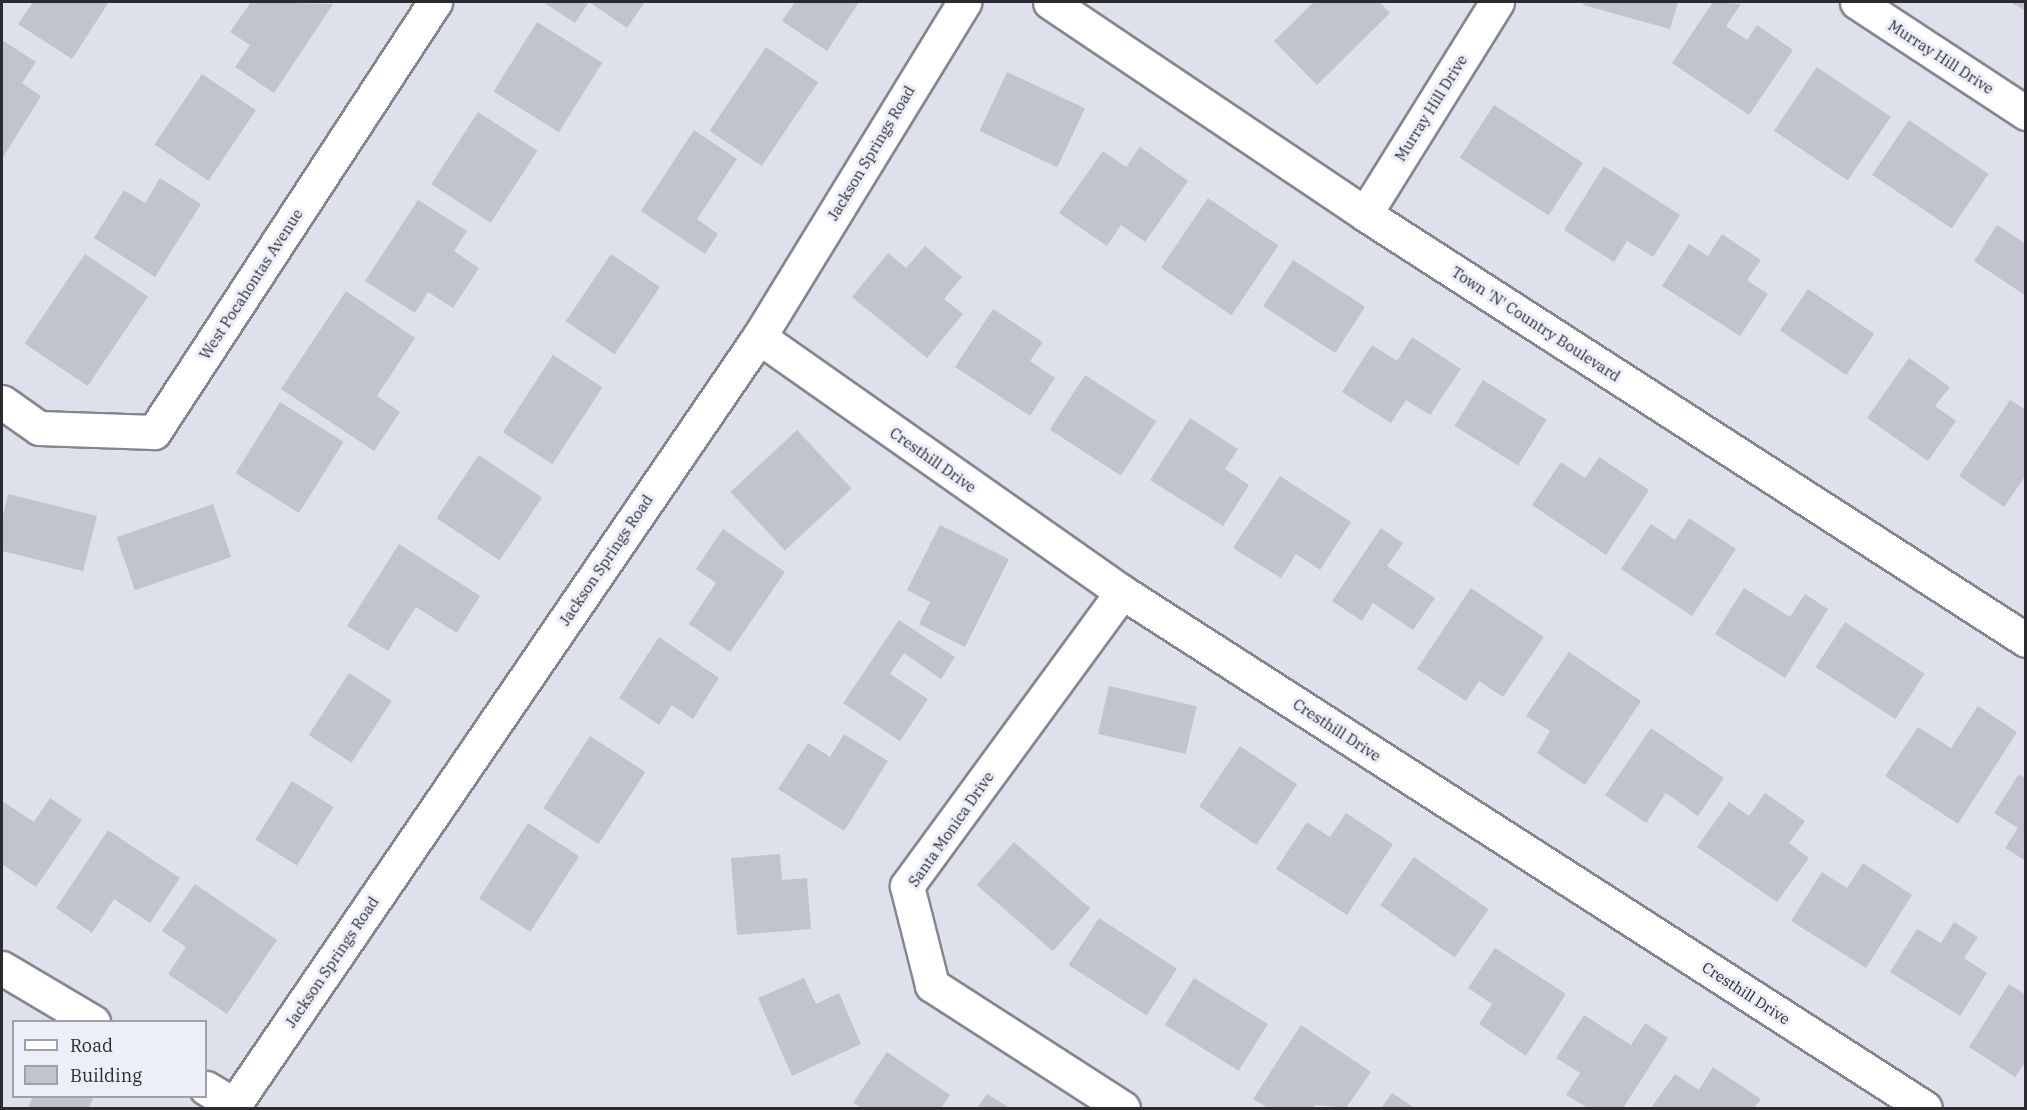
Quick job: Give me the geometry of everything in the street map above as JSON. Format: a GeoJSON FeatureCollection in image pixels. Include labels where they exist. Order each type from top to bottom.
{"type":"FeatureCollection","features":[{"type":"Feature","properties":{"kind":"street","name":"West Pocahontas Avenue"},"geometry":{"type":"LineString","coordinates":[[2,402],[39,428],[154,432],[435,2]]}},
{"type":"Feature","properties":{"kind":"street","name":"Jackson Springs Road"},"geometry":{"type":"LineString","coordinates":[[233,1107],[759,337],[964,2]]}},
{"type":"Feature","properties":{"kind":"street","name":"Town 'N' Country Boulevard"},"geometry":{"type":"LineString","coordinates":[[1050,2],[1365,214],[2025,640]]}},
{"type":"Feature","properties":{"kind":"street","name":"Murray Hill Drive"},"geometry":{"type":"LineString","coordinates":[[1365,214],[1497,2]]}},
{"type":"Feature","properties":{"kind":"street","name":"Murray Hill Drive"},"geometry":{"type":"LineString","coordinates":[[1857,2],[2025,113]]}},
{"type":"Feature","properties":{"kind":"street","name":"Cresthill Drive"},"geometry":{"type":"LineString","coordinates":[[759,337],[1122,592],[1925,1108]]}},
{"type":"Feature","properties":{"kind":"street","name":"Santa Monica Drive"},"geometry":{"type":"LineString","coordinates":[[1122,592],[907,886],[932,985],[1123,1108]]}},
{"type":"Feature","properties":{"kind":"street"},"geometry":{"type":"LineString","coordinates":[[2,968],[90,1020]]}},
{"type":"Feature","properties":{"kind":"street"},"geometry":{"type":"LineString","coordinates":[[207,1089],[233,1107]]}},
{"type":"Feature","properties":{"kind":"building"},"geometry":{"type":"Polygon","coordinates":[[[33,2],[109,2],[72,59],[18,24],[33,2]]]}},
{"type":"Feature","properties":{"kind":"building"},"geometry":{"type":"Polygon","coordinates":[[[251,2],[333,4],[274,93],[235,67],[250,45],[230,32],[251,2]]]}},
{"type":"Feature","properties":{"kind":"building"},"geometry":{"type":"Polygon","coordinates":[[[543,2],[589,2],[575,23],[543,2]]]}},
{"type":"Feature","properties":{"kind":"building"},"geometry":{"type":"Polygon","coordinates":[[[589,2],[645,2],[627,28],[589,2]]]}},
{"type":"Feature","properties":{"kind":"building"},"geometry":{"type":"Polygon","coordinates":[[[795,2],[859,2],[827,51],[782,21],[795,2]]]}},
{"type":"Feature","properties":{"kind":"building"},"geometry":{"type":"Polygon","coordinates":[[[1314,2],[1379,2],[1390,13],[1317,85],[1274,41],[1314,2]]]}},
{"type":"Feature","properties":{"kind":"building"},"geometry":{"type":"Polygon","coordinates":[[[1584,2],[1678,2],[1670,29],[1583,5],[1584,2]]]}},
{"type":"Feature","properties":{"kind":"building"},"geometry":{"type":"Polygon","coordinates":[[[1713,2],[1741,4],[1726,26],[1747,40],[1757,25],[1793,50],[1749,115],[1672,63],[1713,2]]]}},
{"type":"Feature","properties":{"kind":"building"},"geometry":{"type":"Polygon","coordinates":[[[2010,2],[2026,2],[2026,11],[2010,2]]]}},
{"type":"Feature","properties":{"kind":"building"},"geometry":{"type":"Polygon","coordinates":[[[537,22],[602,63],[559,132],[494,92],[537,22]]]}},
{"type":"Feature","properties":{"kind":"building"},"geometry":{"type":"Polygon","coordinates":[[[2,40],[36,62],[22,83],[41,96],[2,159],[2,40]]]}},
{"type":"Feature","properties":{"kind":"building"},"geometry":{"type":"Polygon","coordinates":[[[766,47],[818,82],[762,166],[710,131],[766,47]]]}},
{"type":"Feature","properties":{"kind":"building"},"geometry":{"type":"Polygon","coordinates":[[[1817,67],[1891,117],[1848,181],[1774,131],[1817,67]]]}},
{"type":"Feature","properties":{"kind":"building"},"geometry":{"type":"Polygon","coordinates":[[[1007,72],[1085,108],[1057,167],[980,131],[1007,72]]]}},
{"type":"Feature","properties":{"kind":"building"},"geometry":{"type":"Polygon","coordinates":[[[202,74],[256,110],[208,181],[154,144],[202,74]]]}},
{"type":"Feature","properties":{"kind":"building"},"geometry":{"type":"Polygon","coordinates":[[[1494,105],[1583,163],[1549,216],[1460,158],[1494,105]]]}},
{"type":"Feature","properties":{"kind":"building"},"geometry":{"type":"Polygon","coordinates":[[[478,112],[538,151],[491,223],[431,184],[478,112]]]}},
{"type":"Feature","properties":{"kind":"building"},"geometry":{"type":"Polygon","coordinates":[[[1909,120],[1989,174],[1952,228],[1872,175],[1909,120]]]}},
{"type":"Feature","properties":{"kind":"building"},"geometry":{"type":"Polygon","coordinates":[[[694,130],[737,159],[697,219],[718,234],[705,254],[641,211],[694,130]]]}},
{"type":"Feature","properties":{"kind":"building"},"geometry":{"type":"Polygon","coordinates":[[[1140,147],[1188,181],[1145,242],[1121,225],[1107,246],[1059,213],[1103,151],[1126,167],[1140,147]]]}},
{"type":"Feature","properties":{"kind":"building"},"geometry":{"type":"Polygon","coordinates":[[[1604,166],[1680,215],[1653,257],[1627,241],[1614,262],[1564,230],[1604,166]]]}},
{"type":"Feature","properties":{"kind":"building"},"geometry":{"type":"Polygon","coordinates":[[[160,178],[201,204],[155,277],[94,238],[124,190],[145,203],[160,178]]]}},
{"type":"Feature","properties":{"kind":"building"},"geometry":{"type":"Polygon","coordinates":[[[1208,198],[1278,246],[1231,315],[1161,268],[1208,198]]]}},
{"type":"Feature","properties":{"kind":"building"},"geometry":{"type":"Polygon","coordinates":[[[418,200],[467,231],[454,251],[479,268],[453,308],[428,292],[415,313],[365,281],[418,200]]]}},
{"type":"Feature","properties":{"kind":"building"},"geometry":{"type":"Polygon","coordinates":[[[1997,225],[2026,244],[2026,296],[1974,261],[1997,225]]]}},
{"type":"Feature","properties":{"kind":"building"},"geometry":{"type":"Polygon","coordinates":[[[1722,234],[1761,260],[1747,280],[1768,294],[1740,336],[1662,286],[1689,244],[1708,256],[1722,234]]]}},
{"type":"Feature","properties":{"kind":"building"},"geometry":{"type":"Polygon","coordinates":[[[925,246],[962,277],[944,299],[963,314],[927,358],[852,297],[888,253],[906,268],[925,246]]]}},
{"type":"Feature","properties":{"kind":"building"},"geometry":{"type":"Polygon","coordinates":[[[85,254],[148,296],[88,386],[25,344],[85,254]]]}},
{"type":"Feature","properties":{"kind":"building"},"geometry":{"type":"Polygon","coordinates":[[[611,254],[660,287],[615,354],[566,321],[611,254]]]}},
{"type":"Feature","properties":{"kind":"building"},"geometry":{"type":"Polygon","coordinates":[[[1293,260],[1365,307],[1335,353],[1263,306],[1293,260]]]}},
{"type":"Feature","properties":{"kind":"building"},"geometry":{"type":"Polygon","coordinates":[[[1808,289],[1874,334],[1846,375],[1780,330],[1808,289]]]}},
{"type":"Feature","properties":{"kind":"building"},"geometry":{"type":"Polygon","coordinates":[[[346,291],[415,338],[377,396],[400,412],[374,451],[281,389],[346,291]]]}},
{"type":"Feature","properties":{"kind":"building"},"geometry":{"type":"Polygon","coordinates":[[[993,309],[1043,342],[1030,361],[1055,378],[1030,416],[955,367],[993,309]]]}},
{"type":"Feature","properties":{"kind":"building"},"geometry":{"type":"Polygon","coordinates":[[[1412,337],[1461,369],[1430,415],[1406,400],[1391,423],[1342,392],[1372,345],[1397,361],[1412,337]]]}},
{"type":"Feature","properties":{"kind":"building"},"geometry":{"type":"Polygon","coordinates":[[[553,355],[602,387],[552,464],[503,432],[553,355]]]}},
{"type":"Feature","properties":{"kind":"building"},"geometry":{"type":"Polygon","coordinates":[[[1909,358],[1950,387],[1935,406],[1956,421],[1928,461],[1867,418],[1909,358]]]}},
{"type":"Feature","properties":{"kind":"building"},"geometry":{"type":"Polygon","coordinates":[[[1085,375],[1156,421],[1121,476],[1050,430],[1085,375]]]}},
{"type":"Feature","properties":{"kind":"building"},"geometry":{"type":"Polygon","coordinates":[[[1483,380],[1547,420],[1518,466],[1454,426],[1483,380]]]}},
{"type":"Feature","properties":{"kind":"building"},"geometry":{"type":"Polygon","coordinates":[[[2010,400],[2026,410],[2026,475],[2004,507],[1959,476],[2010,400]]]}},
{"type":"Feature","properties":{"kind":"building"},"geometry":{"type":"Polygon","coordinates":[[[280,402],[344,442],[299,513],[235,473],[280,402]]]}},
{"type":"Feature","properties":{"kind":"building"},"geometry":{"type":"Polygon","coordinates":[[[1190,418],[1238,449],[1225,469],[1249,485],[1223,526],[1150,480],[1190,418]]]}},
{"type":"Feature","properties":{"kind":"building"},"geometry":{"type":"Polygon","coordinates":[[[797,430],[852,489],[785,551],[730,492],[797,430]]]}},
{"type":"Feature","properties":{"kind":"building"},"geometry":{"type":"Polygon","coordinates":[[[479,455],[542,497],[500,561],[437,518],[479,455]]]}},
{"type":"Feature","properties":{"kind":"building"},"geometry":{"type":"Polygon","coordinates":[[[1599,457],[1649,490],[1606,555],[1532,505],[1561,462],[1585,478],[1599,457]]]}},
{"type":"Feature","properties":{"kind":"building"},"geometry":{"type":"Polygon","coordinates":[[[1280,476],[1351,522],[1320,570],[1296,554],[1281,578],[1233,548],[1280,476]]]}},
{"type":"Feature","properties":{"kind":"building"},"geometry":{"type":"Polygon","coordinates":[[[8,494],[97,516],[83,571],[2,551],[2,520],[8,494]]]}},
{"type":"Feature","properties":{"kind":"building"},"geometry":{"type":"Polygon","coordinates":[[[213,504],[231,557],[135,590],[117,537],[213,504]]]}},
{"type":"Feature","properties":{"kind":"building"},"geometry":{"type":"Polygon","coordinates":[[[1689,518],[1736,549],[1692,616],[1621,569],[1651,524],[1675,540],[1689,518]]]}},
{"type":"Feature","properties":{"kind":"building"},"geometry":{"type":"Polygon","coordinates":[[[940,525],[1009,559],[965,647],[919,624],[930,602],[907,590],[940,525]]]}},
{"type":"Feature","properties":{"kind":"building"},"geometry":{"type":"Polygon","coordinates":[[[1381,528],[1403,543],[1387,566],[1435,598],[1413,630],[1373,603],[1362,621],[1332,601],[1381,528]]]}},
{"type":"Feature","properties":{"kind":"building"},"geometry":{"type":"Polygon","coordinates":[[[723,529],[785,572],[730,652],[689,624],[716,583],[696,569],[723,529]]]}},
{"type":"Feature","properties":{"kind":"building"},"geometry":{"type":"Polygon","coordinates":[[[399,544],[480,596],[457,633],[416,607],[388,651],[347,626],[399,544]]]}},
{"type":"Feature","properties":{"kind":"building"},"geometry":{"type":"Polygon","coordinates":[[[1471,588],[1544,637],[1503,697],[1479,681],[1466,701],[1417,669],[1471,588]]]}},
{"type":"Feature","properties":{"kind":"building"},"geometry":{"type":"Polygon","coordinates":[[[1744,588],[1790,617],[1805,594],[1828,609],[1785,678],[1715,634],[1744,588]]]}},
{"type":"Feature","properties":{"kind":"building"},"geometry":{"type":"Polygon","coordinates":[[[899,620],[955,657],[941,679],[904,653],[890,674],[928,699],[900,741],[843,703],[899,620]]]}},
{"type":"Feature","properties":{"kind":"building"},"geometry":{"type":"Polygon","coordinates":[[[1845,622],[1925,674],[1895,719],[1816,667],[1845,622]]]}},
{"type":"Feature","properties":{"kind":"building"},"geometry":{"type":"Polygon","coordinates":[[[659,637],[719,678],[693,719],[672,705],[659,725],[619,698],[659,637]]]}},
{"type":"Feature","properties":{"kind":"building"},"geometry":{"type":"Polygon","coordinates":[[[1569,652],[1641,701],[1585,785],[1537,753],[1550,731],[1526,716],[1569,652]]]}},
{"type":"Feature","properties":{"kind":"building"},"geometry":{"type":"Polygon","coordinates":[[[349,673],[392,701],[351,763],[309,735],[349,673]]]}},
{"type":"Feature","properties":{"kind":"building"},"geometry":{"type":"Polygon","coordinates":[[[1109,686],[1197,706],[1186,754],[1098,734],[1109,686]]]}},
{"type":"Feature","properties":{"kind":"building"},"geometry":{"type":"Polygon","coordinates":[[[1978,706],[2017,732],[1958,824],[1885,776],[1918,727],[1951,748],[1978,706]]]}},
{"type":"Feature","properties":{"kind":"building"},"geometry":{"type":"Polygon","coordinates":[[[1651,728],[1724,778],[1698,816],[1666,793],[1646,823],[1605,795],[1651,728]]]}},
{"type":"Feature","properties":{"kind":"building"},"geometry":{"type":"Polygon","coordinates":[[[844,734],[888,761],[844,831],[778,789],[808,743],[830,757],[844,734]]]}},
{"type":"Feature","properties":{"kind":"building"},"geometry":{"type":"Polygon","coordinates":[[[590,736],[645,772],[599,844],[543,808],[590,736]]]}},
{"type":"Feature","properties":{"kind":"building"},"geometry":{"type":"Polygon","coordinates":[[[1240,746],[1297,785],[1256,845],[1199,807],[1240,746]]]}},
{"type":"Feature","properties":{"kind":"building"},"geometry":{"type":"Polygon","coordinates":[[[2019,774],[2026,779],[2026,861],[2005,848],[2018,828],[1994,813],[2019,774]]]}},
{"type":"Feature","properties":{"kind":"building"},"geometry":{"type":"Polygon","coordinates":[[[292,781],[334,807],[297,865],[255,840],[292,781]]]}},
{"type":"Feature","properties":{"kind":"building"},"geometry":{"type":"Polygon","coordinates":[[[1765,793],[1805,821],[1789,843],[1809,858],[1777,902],[1697,847],[1729,802],[1749,816],[1765,793]]]}},
{"type":"Feature","properties":{"kind":"building"},"geometry":{"type":"Polygon","coordinates":[[[50,798],[82,820],[36,887],[2,864],[2,801],[34,822],[50,798]]]}},
{"type":"Feature","properties":{"kind":"building"},"geometry":{"type":"Polygon","coordinates":[[[1346,813],[1393,844],[1347,915],[1276,869],[1307,822],[1330,837],[1346,813]]]}},
{"type":"Feature","properties":{"kind":"building"},"geometry":{"type":"Polygon","coordinates":[[[528,823],[579,856],[530,932],[479,898],[528,823]]]}},
{"type":"Feature","properties":{"kind":"building"},"geometry":{"type":"Polygon","coordinates":[[[108,830],[180,878],[150,923],[114,899],[92,933],[56,908],[108,830]]]}},
{"type":"Feature","properties":{"kind":"building"},"geometry":{"type":"Polygon","coordinates":[[[1014,842],[1090,908],[1053,951],[977,885],[1014,842]]]}},
{"type":"Feature","properties":{"kind":"building"},"geometry":{"type":"Polygon","coordinates":[[[780,854],[782,880],[807,878],[811,929],[737,935],[731,858],[780,854]]]}},
{"type":"Feature","properties":{"kind":"building"},"geometry":{"type":"Polygon","coordinates":[[[1414,857],[1489,909],[1455,958],[1380,905],[1414,857]]]}},
{"type":"Feature","properties":{"kind":"building"},"geometry":{"type":"Polygon","coordinates":[[[1863,863],[1912,895],[1866,968],[1791,921],[1822,872],[1847,888],[1863,863]]]}},
{"type":"Feature","properties":{"kind":"building"},"geometry":{"type":"Polygon","coordinates":[[[195,884],[277,940],[227,1014],[168,974],[186,947],[162,931],[195,884]]]}},
{"type":"Feature","properties":{"kind":"building"},"geometry":{"type":"Polygon","coordinates":[[[1099,918],[1177,969],[1146,1016],[1069,965],[1099,918]]]}},
{"type":"Feature","properties":{"kind":"building"},"geometry":{"type":"Polygon","coordinates":[[[1954,922],[1978,937],[1964,958],[1987,973],[1960,1016],[1890,972],[1917,929],[1941,943],[1954,922]]]}},
{"type":"Feature","properties":{"kind":"building"},"geometry":{"type":"Polygon","coordinates":[[[1495,948],[1566,994],[1526,1056],[1479,1024],[1492,1004],[1468,988],[1495,948]]]}},
{"type":"Feature","properties":{"kind":"building"},"geometry":{"type":"Polygon","coordinates":[[[804,978],[816,1004],[839,993],[861,1044],[792,1076],[758,998],[804,978]]]}},
{"type":"Feature","properties":{"kind":"building"},"geometry":{"type":"Polygon","coordinates":[[[1194,978],[1268,1024],[1239,1071],[1165,1025],[1194,978]]]}},
{"type":"Feature","properties":{"kind":"building"},"geometry":{"type":"Polygon","coordinates":[[[2009,984],[2026,995],[2026,1061],[2015,1077],[1969,1047],[2009,984]]]}},
{"type":"Feature","properties":{"kind":"building"},"geometry":{"type":"Polygon","coordinates":[[[1584,1015],[1631,1045],[1645,1023],[1668,1038],[1623,1108],[1588,1108],[1566,1095],[1580,1073],[1556,1058],[1584,1015]]]}},
{"type":"Feature","properties":{"kind":"building"},"geometry":{"type":"Polygon","coordinates":[[[1301,1025],[1371,1072],[1346,1108],[1315,1105],[1313,1108],[1268,1108],[1253,1099],[1301,1025]]]}},
{"type":"Feature","properties":{"kind":"building"},"geometry":{"type":"Polygon","coordinates":[[[887,1052],[950,1095],[941,1108],[862,1108],[853,1103],[887,1052]]]}},
{"type":"Feature","properties":{"kind":"building"},"geometry":{"type":"Polygon","coordinates":[[[1713,1067],[1761,1099],[1754,1108],[1651,1108],[1675,1074],[1699,1090],[1713,1067]]]}},
{"type":"Feature","properties":{"kind":"building"},"geometry":{"type":"Polygon","coordinates":[[[1392,1093],[1415,1108],[1381,1108],[1392,1093]]]}},
{"type":"Feature","properties":{"kind":"building"},"geometry":{"type":"Polygon","coordinates":[[[987,1094],[1010,1108],[977,1108],[987,1094]]]}},
{"type":"Feature","properties":{"kind":"building"},"geometry":{"type":"Polygon","coordinates":[[[32,1098],[93,1098],[89,1108],[28,1108],[32,1098]]]}}]}
